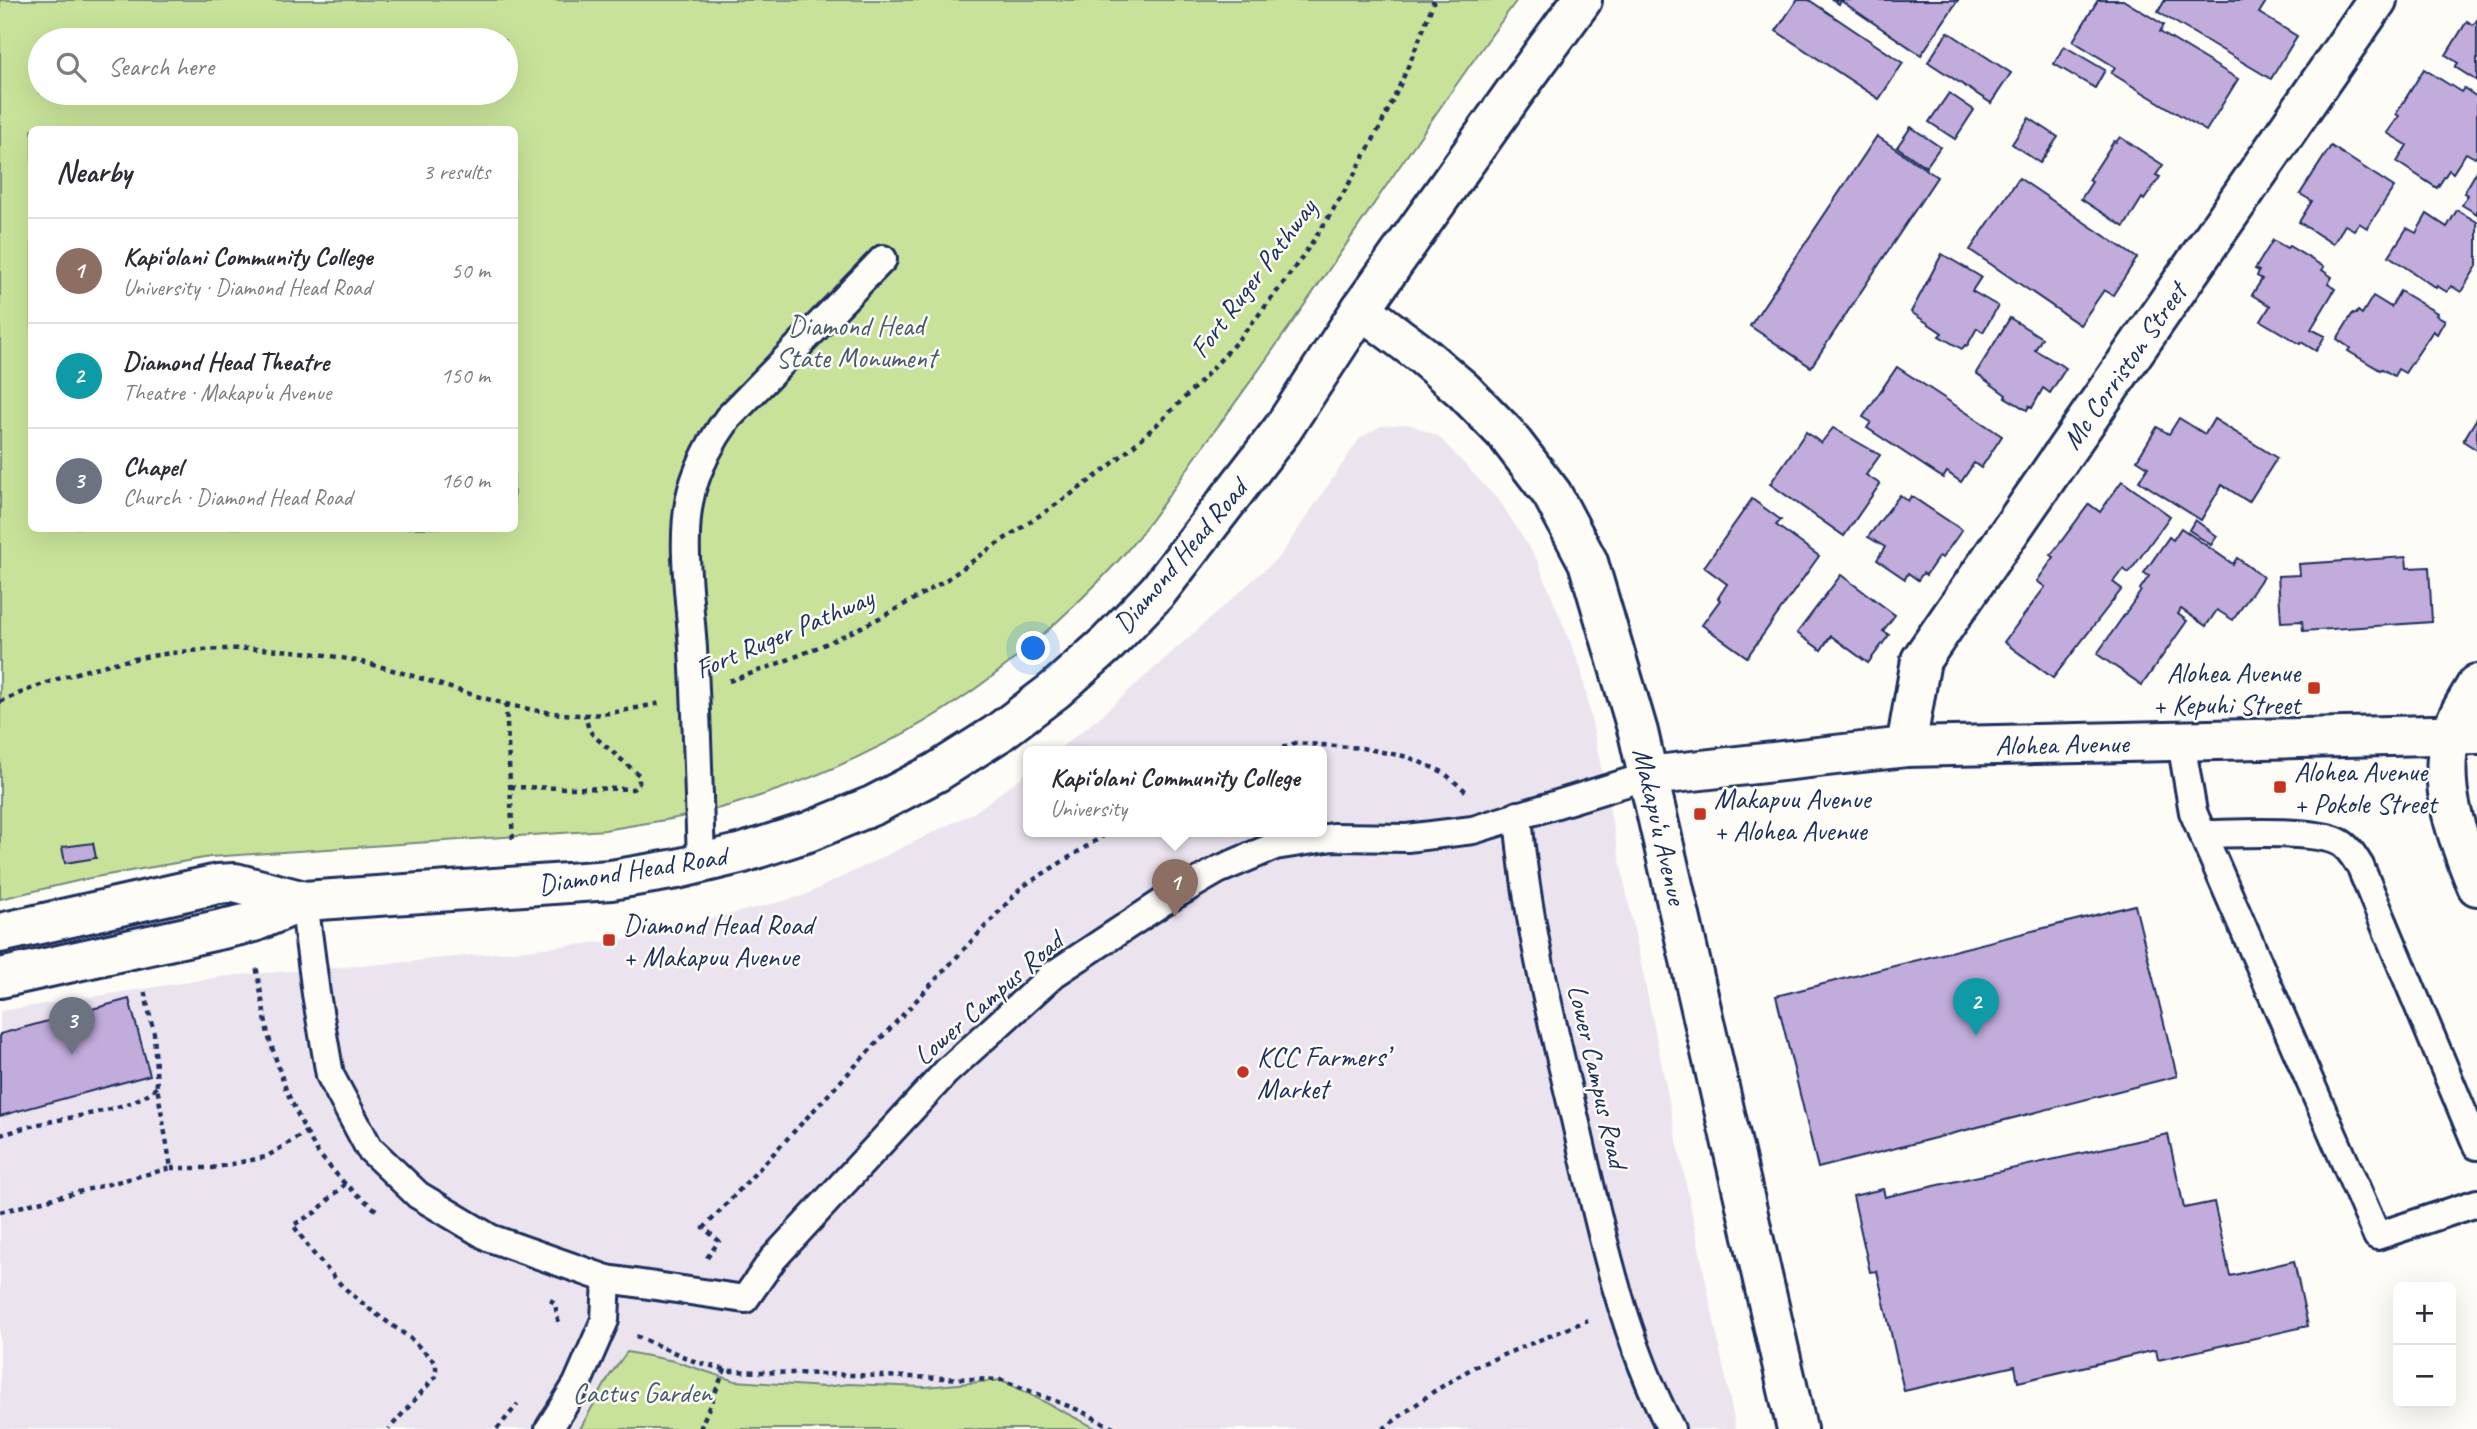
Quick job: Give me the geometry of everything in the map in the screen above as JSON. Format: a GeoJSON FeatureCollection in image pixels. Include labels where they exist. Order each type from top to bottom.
{"type":"FeatureCollection","features":[{"type":"Feature","properties":{"kind":"street","name":"Diamond Head Road"},"geometry":{"type":"LineString","coordinates":[[0,933],[218,884],[235,883],[304,901],[611,880],[701,864],[808,832],[874,805],[947,766],[997,734],[1055,690],[1108,643],[1158,591],[1282,430],[1361,309],[1582,0]]}},
{"type":"Feature","properties":{"kind":"street","name":"Mc Corriston Street"},"geometry":{"type":"LineString","coordinates":[[1906,747],[1921,660],[2377,0]]}},
{"type":"Feature","properties":{"kind":"street","name":"Makapu‘u Avenue"},"geometry":{"type":"LineString","coordinates":[[1361,309],[1421,354],[1506,434],[1552,494],[1588,562],[1638,732],[1797,1429]]}},
{"type":"Feature","properties":{"kind":"street"},"geometry":{"type":"LineString","coordinates":[[2477,684],[2464,735],[2446,772],[2450,804],[2459,839],[2477,886]]}},
{"type":"Feature","properties":{"kind":"street","name":"Alohea Avenue"},"geometry":{"type":"LineString","coordinates":[[1648,776],[1906,747],[2464,735]]}},
{"type":"Feature","properties":{"kind":"street","name":"Diamond Head Road"},"geometry":{"type":"LineString","coordinates":[[0,978],[254,922],[304,901]]}},
{"type":"Feature","properties":{"kind":"lane"},"geometry":{"type":"LineString","coordinates":[[701,864],[687,520],[692,490],[713,438],[729,418],[883,259]]}},
{"type":"Feature","properties":{"kind":"lane"},"geometry":{"type":"LineString","coordinates":[[2181,742],[2193,813],[2377,1236],[2477,1203]]}},
{"type":"Feature","properties":{"kind":"lane"},"geometry":{"type":"LineString","coordinates":[[1518,815],[1648,776]]}},
{"type":"Feature","properties":{"kind":"lane","name":"Lower Campus Road"},"geometry":{"type":"LineString","coordinates":[[304,901],[330,1075],[369,1148],[418,1195],[490,1238],[607,1279],[745,1298],[772,1259],[946,1072],[1054,974],[1163,902],[1218,870],[1275,846],[1333,838],[1407,838],[1472,830],[1518,815],[1521,864],[1549,1011],[1608,1265],[1652,1393],[1671,1429]]}},
{"type":"Feature","properties":{"kind":"lane"},"geometry":{"type":"LineString","coordinates":[[2202,834],[2309,835],[2339,842],[2350,850],[2360,866],[2477,1146]]}},
{"type":"Feature","properties":{"kind":"lane"},"geometry":{"type":"LineString","coordinates":[[549,1429],[577,1384],[605,1320],[607,1279]]}},
{"type":"Feature","properties":{"kind":"path","name":"Fort Ruger Pathway"},"geometry":{"type":"LineString","coordinates":[[0,702],[77,672],[134,659],[193,651],[252,649],[356,661],[506,704],[549,713],[584,715],[671,701],[825,645],[886,615],[945,580],[1058,504],[1112,463],[1209,372],[1252,323],[1292,271],[1361,163],[1391,107],[1417,49],[1434,0]]}},
{"type":"Feature","properties":{"kind":"path"},"geometry":{"type":"LineString","coordinates":[[506,704],[516,887]]}},
{"type":"Feature","properties":{"kind":"path"},"geometry":{"type":"LineString","coordinates":[[510,787],[633,789],[639,783],[639,775],[594,736],[584,715]]}},
{"type":"Feature","properties":{"kind":"path"},"geometry":{"type":"LineString","coordinates":[[1287,746],[1296,743],[1362,748],[1408,757],[1443,772],[1473,798]]}},
{"type":"Feature","properties":{"kind":"path"},"geometry":{"type":"LineString","coordinates":[[707,1258],[719,1241],[704,1228],[1022,887],[1101,837]]}},
{"type":"Feature","properties":{"kind":"path"},"geometry":{"type":"LineString","coordinates":[[255,963],[268,1035],[286,1090],[306,1132],[318,1153],[345,1184],[381,1214]]}},
{"type":"Feature","properties":{"kind":"path"},"geometry":{"type":"LineString","coordinates":[[142,983],[154,1033],[157,1087],[171,1168]]}},
{"type":"Feature","properties":{"kind":"path"},"geometry":{"type":"LineString","coordinates":[[0,1135],[111,1109],[149,1094],[157,1087]]}},
{"type":"Feature","properties":{"kind":"path"},"geometry":{"type":"LineString","coordinates":[[0,1212],[171,1168],[212,1167],[266,1157],[306,1132]]}},
{"type":"Feature","properties":{"kind":"path"},"geometry":{"type":"LineString","coordinates":[[345,1184],[316,1212],[293,1226],[342,1286],[410,1338],[436,1363],[436,1376],[389,1429]]}},
{"type":"Feature","properties":{"kind":"path"},"geometry":{"type":"LineString","coordinates":[[544,1297],[555,1303],[560,1323],[557,1334]]}},
{"type":"Feature","properties":{"kind":"path"},"geometry":{"type":"LineString","coordinates":[[1383,1429],[1433,1392],[1474,1367],[1593,1317]]}},
{"type":"Feature","properties":{"kind":"path"},"geometry":{"type":"LineString","coordinates":[[631,1346],[636,1335],[696,1362],[731,1371],[1002,1380],[1115,1429]]}},
{"type":"Feature","properties":{"kind":"path"},"geometry":{"type":"LineString","coordinates":[[700,1429],[725,1369]]}},
{"type":"Feature","properties":{"kind":"path"},"geometry":{"type":"LineString","coordinates":[[496,1429],[521,1402]]}},
{"type":"Feature","properties":{"kind":"shaded area"},"geometry":{"type":"Polygon","coordinates":[[[1408,424],[1438,436],[1501,503],[1537,560],[1581,669],[1736,1429],[0,1429],[0,1011],[226,976],[396,963],[631,939],[803,896],[975,812],[1023,776],[1023,837],[1327,837],[1327,746],[1062,746],[1095,721],[1280,556],[1360,438],[1381,426],[1408,424]]]}},
{"type":"Feature","properties":{"kind":"green space","name":"Diamond Head State Monument"},"geometry":{"type":"Polygon","coordinates":[[[0,0],[1517,0],[1439,108],[1288,328],[1130,546],[1085,596],[1025,650],[993,676],[923,723],[810,778],[731,805],[668,819],[605,830],[210,857],[90,878],[0,899],[0,0]]]}},
{"type":"Feature","properties":{"kind":"green space","name":"Cactus Garden"},"geometry":{"type":"Polygon","coordinates":[[[627,1352],[674,1361],[735,1381],[824,1387],[848,1384],[925,1387],[1002,1380],[1097,1429],[580,1429],[610,1375],[627,1352]]]}},
{"type":"Feature","properties":{"kind":"building"},"geometry":{"type":"Polygon","coordinates":[[[1797,0],[1809,0],[1903,63],[1879,99],[1776,31],[1797,0]]]}},
{"type":"Feature","properties":{"kind":"building"},"geometry":{"type":"Polygon","coordinates":[[[1833,0],[1958,0],[1921,55],[1841,1],[1839,4],[1833,0]]]}},
{"type":"Feature","properties":{"kind":"building"},"geometry":{"type":"Polygon","coordinates":[[[2098,0],[2123,0],[2164,25],[2160,32],[2238,79],[2206,131],[2111,73],[2115,67],[2073,41],[2098,0]]]}},
{"type":"Feature","properties":{"kind":"building"},"geometry":{"type":"Polygon","coordinates":[[[2165,0],[2267,0],[2259,13],[2297,36],[2271,79],[2158,12],[2165,0]]]}},
{"type":"Feature","properties":{"kind":"building"},"geometry":{"type":"Polygon","coordinates":[[[2477,20],[2477,81],[2455,67],[2458,63],[2446,55],[2467,21],[2473,25],[2477,20]]]}},
{"type":"Feature","properties":{"kind":"building"},"geometry":{"type":"Polygon","coordinates":[[[1948,32],[2011,73],[1991,103],[1928,62],[1948,32]]]}},
{"type":"Feature","properties":{"kind":"building"},"geometry":{"type":"Polygon","coordinates":[[[2064,46],[2105,70],[2095,88],[2054,64],[2064,46]]]}},
{"type":"Feature","properties":{"kind":"building"},"geometry":{"type":"Polygon","coordinates":[[[2424,69],[2461,92],[2464,88],[2477,97],[2477,155],[2475,158],[2466,153],[2453,173],[2449,170],[2437,188],[2397,162],[2407,145],[2387,133],[2424,69]]]}},
{"type":"Feature","properties":{"kind":"building"},"geometry":{"type":"Polygon","coordinates":[[[1949,93],[1974,110],[1955,139],[1929,122],[1949,93]]]}},
{"type":"Feature","properties":{"kind":"building"},"geometry":{"type":"Polygon","coordinates":[[[2029,118],[2058,137],[2040,163],[2012,144],[2029,118]]]}},
{"type":"Feature","properties":{"kind":"building"},"geometry":{"type":"Polygon","coordinates":[[[1911,127],[1940,147],[1926,167],[1897,147],[1911,127]]]}},
{"type":"Feature","properties":{"kind":"building"},"geometry":{"type":"Polygon","coordinates":[[[1877,136],[1937,177],[1811,367],[1750,326],[1877,136]]]}},
{"type":"Feature","properties":{"kind":"building"},"geometry":{"type":"Polygon","coordinates":[[[2120,137],[2163,165],[2156,175],[2160,177],[2144,200],[2142,198],[2124,227],[2081,199],[2092,182],[2089,180],[2114,141],[2120,137]]]}},
{"type":"Feature","properties":{"kind":"building"},"geometry":{"type":"Polygon","coordinates":[[[2331,146],[2394,187],[2367,228],[2359,223],[2354,230],[2345,225],[2333,244],[2299,222],[2312,201],[2300,194],[2331,146]]]}},
{"type":"Feature","properties":{"kind":"building"},"geometry":{"type":"Polygon","coordinates":[[[2477,171],[2477,214],[2462,205],[2468,195],[2464,193],[2477,171]]]}},
{"type":"Feature","properties":{"kind":"building"},"geometry":{"type":"Polygon","coordinates":[[[2019,178],[2137,258],[2113,295],[2104,290],[2080,325],[1970,250],[2019,178]]]}},
{"type":"Feature","properties":{"kind":"building"},"geometry":{"type":"Polygon","coordinates":[[[2457,210],[2477,222],[2477,266],[2461,292],[2451,286],[2447,292],[2437,286],[2436,288],[2389,256],[2407,228],[2416,233],[2427,214],[2447,227],[2457,210]]]}},
{"type":"Feature","properties":{"kind":"building"},"geometry":{"type":"Polygon","coordinates":[[[2273,240],[2287,248],[2289,246],[2324,267],[2322,270],[2332,277],[2328,284],[2335,289],[2311,329],[2325,336],[2316,351],[2261,321],[2270,306],[2252,295],[2262,279],[2257,276],[2259,271],[2255,269],[2273,240]]]}},
{"type":"Feature","properties":{"kind":"building"},"geometry":{"type":"Polygon","coordinates":[[[1942,254],[1981,277],[1972,291],[1998,306],[1983,332],[1977,328],[1967,346],[1962,349],[1939,336],[1942,333],[1911,312],[1942,254]]]}},
{"type":"Feature","properties":{"kind":"building"},"geometry":{"type":"Polygon","coordinates":[[[2400,291],[2445,320],[2437,334],[2433,331],[2405,373],[2398,369],[2394,376],[2348,351],[2350,348],[2337,339],[2353,313],[2358,311],[2362,314],[2373,296],[2391,307],[2400,291]]]}},
{"type":"Feature","properties":{"kind":"building"},"geometry":{"type":"Polygon","coordinates":[[[2010,318],[2042,338],[2035,350],[2066,368],[2050,393],[2043,388],[2032,408],[2029,406],[2027,410],[2005,397],[2006,395],[1976,373],[2010,318]]]}},
{"type":"Feature","properties":{"kind":"building"},"geometry":{"type":"Polygon","coordinates":[[[1897,367],[2002,436],[1981,468],[1974,463],[1961,482],[1947,472],[1943,478],[1867,428],[1871,422],[1863,417],[1897,367]]]}},
{"type":"Feature","properties":{"kind":"building"},"geometry":{"type":"Polygon","coordinates":[[[2179,418],[2205,434],[2214,419],[2277,458],[2249,502],[2222,485],[2201,520],[2139,481],[2148,467],[2137,460],[2157,427],[2169,434],[2179,418]]]}},
{"type":"Feature","properties":{"kind":"building"},"geometry":{"type":"Polygon","coordinates":[[[2477,418],[2477,450],[2463,441],[2477,418]]]}},
{"type":"Feature","properties":{"kind":"building"},"geometry":{"type":"Polygon","coordinates":[[[1833,428],[1880,455],[1866,475],[1880,484],[1844,536],[1770,484],[1806,432],[1821,443],[1833,428]]]}},
{"type":"Feature","properties":{"kind":"building"},"geometry":{"type":"Polygon","coordinates":[[[2122,481],[2170,516],[2129,573],[2123,569],[2113,582],[2122,589],[2053,678],[2004,642],[2045,587],[2037,581],[2054,557],[2051,555],[2089,504],[2100,512],[2122,481]]]}},
{"type":"Feature","properties":{"kind":"building"},"geometry":{"type":"Polygon","coordinates":[[[1900,495],[1908,501],[1911,496],[1962,530],[1942,558],[1939,556],[1926,575],[1923,573],[1918,580],[1908,573],[1905,579],[1877,560],[1885,547],[1868,537],[1900,495]]]}},
{"type":"Feature","properties":{"kind":"building"},"geometry":{"type":"Polygon","coordinates":[[[1752,499],[1781,520],[1776,525],[1819,556],[1747,657],[1702,625],[1720,600],[1718,598],[1727,584],[1704,567],[1752,499]]]}},
{"type":"Feature","properties":{"kind":"building"},"geometry":{"type":"Polygon","coordinates":[[[2195,520],[2217,536],[2211,545],[2189,530],[2195,520]]]}},
{"type":"Feature","properties":{"kind":"building"},"geometry":{"type":"Polygon","coordinates":[[[2181,528],[2233,564],[2237,558],[2263,577],[2233,620],[2217,610],[2206,626],[2181,609],[2178,614],[2187,621],[2142,685],[2097,654],[2141,591],[2149,576],[2144,573],[2169,537],[2173,540],[2181,528]]]}},
{"type":"Feature","properties":{"kind":"building"},"geometry":{"type":"Polygon","coordinates":[[[2406,557],[2407,568],[2429,567],[2432,622],[2303,631],[2302,621],[2281,622],[2278,576],[2300,575],[2299,564],[2406,557]]]}},
{"type":"Feature","properties":{"kind":"building"},"geometry":{"type":"Polygon","coordinates":[[[1841,575],[1895,615],[1883,631],[1889,635],[1868,663],[1831,636],[1821,650],[1797,633],[1841,575]]]}},
{"type":"Feature","properties":{"kind":"building"},"geometry":{"type":"Polygon","coordinates":[[[93,843],[96,858],[65,863],[62,847],[93,843]]]}},
{"type":"Feature","properties":{"kind":"building"},"geometry":{"type":"Polygon","coordinates":[[[2135,905],[2177,1076],[1818,1168],[1776,996],[2135,905]]]}},
{"type":"Feature","properties":{"kind":"building"},"geometry":{"type":"Polygon","coordinates":[[[129,999],[150,1075],[0,1116],[0,1034],[129,999]]]}},
{"type":"Feature","properties":{"kind":"building"},"geometry":{"type":"Polygon","coordinates":[[[2168,1134],[2184,1208],[2214,1202],[2230,1276],[2294,1261],[2308,1326],[2158,1360],[2156,1350],[2018,1382],[2015,1366],[1904,1391],[1877,1271],[1870,1272],[1853,1196],[1883,1189],[1885,1197],[2168,1134]]]}},
{"type":"Feature","properties":{"kind":"place","name":"Alohea Avenue + Kepuhi Street"},"geometry":{"type":"Point","coordinates":[2314,688]}},
{"type":"Feature","properties":{"kind":"place","name":"Alohea Avenue + Pokole Street"},"geometry":{"type":"Point","coordinates":[2280,787]}},
{"type":"Feature","properties":{"kind":"place","name":"Makapuu Avenue + Alohea Avenue"},"geometry":{"type":"Point","coordinates":[1700,814]}},
{"type":"Feature","properties":{"kind":"place","name":"Kapi‘olani Community College"},"geometry":{"type":"Point","coordinates":[1175,917]}},
{"type":"Feature","properties":{"kind":"place","name":"Diamond Head Road + Makapuu Avenue"},"geometry":{"type":"Point","coordinates":[609,940]}},
{"type":"Feature","properties":{"kind":"place","name":"Diamond Head Theatre"},"geometry":{"type":"Point","coordinates":[1976,1036]}},
{"type":"Feature","properties":{"kind":"place","name":"Chapel"},"geometry":{"type":"Point","coordinates":[72,1055]}},
{"type":"Feature","properties":{"kind":"place","name":"KCC Farmers’ Market"},"geometry":{"type":"Point","coordinates":[1243,1072]}}]}
